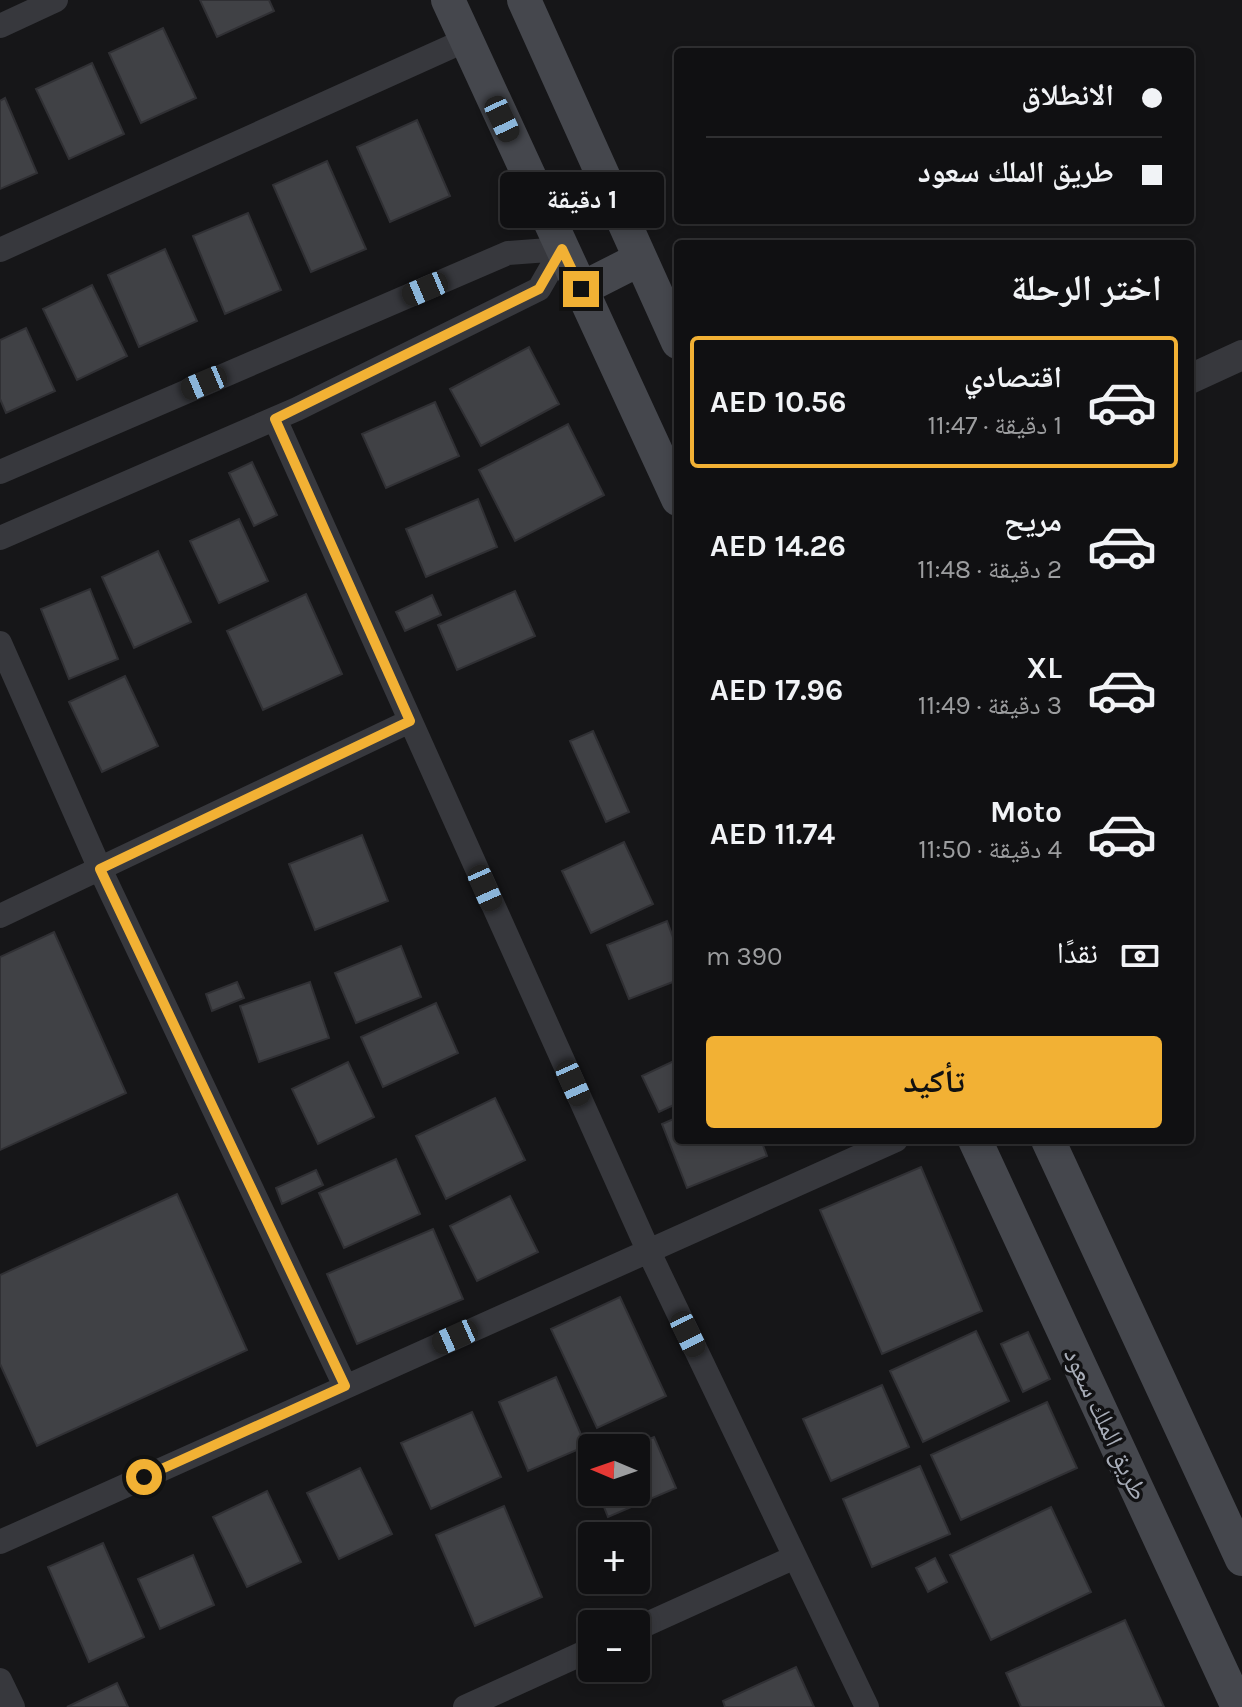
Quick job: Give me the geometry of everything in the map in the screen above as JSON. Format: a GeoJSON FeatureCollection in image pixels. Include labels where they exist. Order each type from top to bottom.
{"type":"FeatureCollection","features":[{"type":"Feature","properties":{"kind":"main road"},"geometry":{"type":"LineString","coordinates":[[448,0],[674,490]]}},
{"type":"Feature","properties":{"kind":"main road"},"geometry":{"type":"LineString","coordinates":[[524,0],[674,333]]}},
{"type":"Feature","properties":{"kind":"main road"},"geometry":{"type":"LineString","coordinates":[[581,289],[640,259]]}},
{"type":"Feature","properties":{"kind":"main road","name":"طريق الملك سعود"},"geometry":{"type":"LineString","coordinates":[[977,1144],[1238,1707]]}},
{"type":"Feature","properties":{"kind":"main road"},"geometry":{"type":"LineString","coordinates":[[1050,1144],[1242,1559]]}},
{"type":"Feature","properties":{"kind":"street"},"geometry":{"type":"LineString","coordinates":[[0,26],[56,0]]}},
{"type":"Feature","properties":{"kind":"street"},"geometry":{"type":"LineString","coordinates":[[0,250],[466,40]]}},
{"type":"Feature","properties":{"kind":"street"},"geometry":{"type":"LineString","coordinates":[[0,538],[275,419],[539,289],[562,249]]}},
{"type":"Feature","properties":{"kind":"street"},"geometry":{"type":"LineString","coordinates":[[0,472],[508,253],[562,249]]}},
{"type":"Feature","properties":{"kind":"street"},"geometry":{"type":"LineString","coordinates":[[1194,377],[1242,355]]}},
{"type":"Feature","properties":{"kind":"street"},"geometry":{"type":"LineString","coordinates":[[275,419],[648,1250],[867,1707]]}},
{"type":"Feature","properties":{"kind":"street"},"geometry":{"type":"LineString","coordinates":[[0,643],[100,869],[345,1386]]}},
{"type":"Feature","properties":{"kind":"street"},"geometry":{"type":"LineString","coordinates":[[0,916],[410,721]]}},
{"type":"Feature","properties":{"kind":"street"},"geometry":{"type":"LineString","coordinates":[[0,1542],[887,1144]]}},
{"type":"Feature","properties":{"kind":"street"},"geometry":{"type":"LineString","coordinates":[[650,1623],[795,1557]]}},
{"type":"Feature","properties":{"kind":"street"},"geometry":{"type":"LineString","coordinates":[[465,1707],[578,1655]]}},
{"type":"Feature","properties":{"kind":"street"},"geometry":{"type":"LineString","coordinates":[[0,1680],[13,1707]]}},
{"type":"Feature","properties":{"kind":"building"},"geometry":{"type":"Polygon","coordinates":[[[200,0],[269,0],[274,11],[217,37],[200,0]]]}},
{"type":"Feature","properties":{"kind":"building"},"geometry":{"type":"Polygon","coordinates":[[[163,28],[196,98],[141,123],[109,53],[163,28]]]}},
{"type":"Feature","properties":{"kind":"building"},"geometry":{"type":"Polygon","coordinates":[[[92,63],[124,134],[69,159],[36,89],[92,63]]]}},
{"type":"Feature","properties":{"kind":"building"},"geometry":{"type":"Polygon","coordinates":[[[5,98],[37,173],[0,189],[0,101],[5,98]]]}},
{"type":"Feature","properties":{"kind":"building"},"geometry":{"type":"Polygon","coordinates":[[[417,120],[450,196],[390,222],[357,147],[417,120]]]}},
{"type":"Feature","properties":{"kind":"building"},"geometry":{"type":"Polygon","coordinates":[[[327,161],[366,249],[311,272],[273,185],[327,161]]]}},
{"type":"Feature","properties":{"kind":"building"},"geometry":{"type":"Polygon","coordinates":[[[248,213],[281,290],[225,314],[193,236],[248,213]]]}},
{"type":"Feature","properties":{"kind":"building"},"geometry":{"type":"Polygon","coordinates":[[[165,249],[197,321],[139,347],[108,275],[165,249]]]}},
{"type":"Feature","properties":{"kind":"building"},"geometry":{"type":"Polygon","coordinates":[[[92,285],[127,356],[77,380],[43,309],[92,285]]]}},
{"type":"Feature","properties":{"kind":"building"},"geometry":{"type":"Polygon","coordinates":[[[26,328],[55,391],[6,413],[0,399],[0,340],[26,328]]]}},
{"type":"Feature","properties":{"kind":"building"},"geometry":{"type":"Polygon","coordinates":[[[529,347],[559,404],[481,446],[450,389],[529,347]]]}},
{"type":"Feature","properties":{"kind":"building"},"geometry":{"type":"Polygon","coordinates":[[[435,402],[459,456],[386,488],[362,434],[435,402]]]}},
{"type":"Feature","properties":{"kind":"building"},"geometry":{"type":"Polygon","coordinates":[[[568,424],[604,495],[515,541],[479,470],[568,424]]]}},
{"type":"Feature","properties":{"kind":"building"},"geometry":{"type":"Polygon","coordinates":[[[252,462],[277,515],[254,526],[229,473],[252,462]]]}},
{"type":"Feature","properties":{"kind":"building"},"geometry":{"type":"Polygon","coordinates":[[[478,499],[497,547],[426,577],[406,529],[478,499]]]}},
{"type":"Feature","properties":{"kind":"building"},"geometry":{"type":"Polygon","coordinates":[[[239,519],[268,581],[219,603],[190,541],[239,519]]]}},
{"type":"Feature","properties":{"kind":"building"},"geometry":{"type":"Polygon","coordinates":[[[158,551],[191,622],[134,648],[102,577],[158,551]]]}},
{"type":"Feature","properties":{"kind":"building"},"geometry":{"type":"Polygon","coordinates":[[[90,589],[118,659],[69,679],[41,609],[90,589]]]}},
{"type":"Feature","properties":{"kind":"building"},"geometry":{"type":"Polygon","coordinates":[[[515,591],[535,636],[457,670],[438,625],[515,591]]]}},
{"type":"Feature","properties":{"kind":"building"},"geometry":{"type":"Polygon","coordinates":[[[306,594],[342,674],[263,710],[227,631],[306,594]]]}},
{"type":"Feature","properties":{"kind":"building"},"geometry":{"type":"Polygon","coordinates":[[[432,595],[441,615],[405,631],[396,612],[432,595]]]}},
{"type":"Feature","properties":{"kind":"building"},"geometry":{"type":"Polygon","coordinates":[[[125,676],[158,746],[102,772],[69,702],[125,676]]]}},
{"type":"Feature","properties":{"kind":"building"},"geometry":{"type":"Polygon","coordinates":[[[593,731],[629,812],[606,822],[570,741],[593,731]]]}},
{"type":"Feature","properties":{"kind":"building"},"geometry":{"type":"Polygon","coordinates":[[[362,835],[388,901],[315,930],[289,864],[362,835]]]}},
{"type":"Feature","properties":{"kind":"building"},"geometry":{"type":"Polygon","coordinates":[[[624,842],[653,904],[591,933],[562,871],[624,842]]]}},
{"type":"Feature","properties":{"kind":"building"},"geometry":{"type":"Polygon","coordinates":[[[667,921],[674,940],[674,982],[629,999],[607,945],[667,921]]]}},
{"type":"Feature","properties":{"kind":"building"},"geometry":{"type":"Polygon","coordinates":[[[54,932],[126,1093],[0,1150],[0,957],[54,932]]]}},
{"type":"Feature","properties":{"kind":"building"},"geometry":{"type":"Polygon","coordinates":[[[401,946],[421,997],[356,1023],[335,973],[401,946]]]}},
{"type":"Feature","properties":{"kind":"building"},"geometry":{"type":"Polygon","coordinates":[[[237,982],[244,998],[212,1011],[206,994],[237,982]]]}},
{"type":"Feature","properties":{"kind":"building"},"geometry":{"type":"Polygon","coordinates":[[[310,982],[329,1038],[259,1062],[240,1006],[310,982]]]}},
{"type":"Feature","properties":{"kind":"building"},"geometry":{"type":"Polygon","coordinates":[[[436,1003],[458,1053],[383,1087],[361,1037],[436,1003]]]}},
{"type":"Feature","properties":{"kind":"building"},"geometry":{"type":"Polygon","coordinates":[[[674,1061],[674,1105],[659,1112],[642,1076],[674,1061]]]}},
{"type":"Feature","properties":{"kind":"building"},"geometry":{"type":"Polygon","coordinates":[[[348,1062],[374,1117],[318,1144],[292,1089],[348,1062]]]}},
{"type":"Feature","properties":{"kind":"building"},"geometry":{"type":"Polygon","coordinates":[[[495,1098],[525,1160],[446,1199],[416,1136],[495,1098]]]}},
{"type":"Feature","properties":{"kind":"building"},"geometry":{"type":"Polygon","coordinates":[[[674,1119],[674,1144],[762,1144],[767,1156],[687,1188],[662,1124],[674,1119]]]}},
{"type":"Feature","properties":{"kind":"building"},"geometry":{"type":"Polygon","coordinates":[[[396,1159],[420,1214],[344,1248],[319,1193],[396,1159]]]}},
{"type":"Feature","properties":{"kind":"building"},"geometry":{"type":"Polygon","coordinates":[[[921,1167],[982,1311],[882,1354],[820,1210],[921,1167]]]}},
{"type":"Feature","properties":{"kind":"building"},"geometry":{"type":"Polygon","coordinates":[[[316,1170],[323,1185],[282,1204],[276,1188],[316,1170]]]}},
{"type":"Feature","properties":{"kind":"building"},"geometry":{"type":"Polygon","coordinates":[[[177,1194],[247,1350],[37,1446],[0,1364],[0,1275],[177,1194]]]}},
{"type":"Feature","properties":{"kind":"building"},"geometry":{"type":"Polygon","coordinates":[[[510,1196],[538,1252],[477,1281],[450,1226],[510,1196]]]}},
{"type":"Feature","properties":{"kind":"building"},"geometry":{"type":"Polygon","coordinates":[[[433,1229],[463,1299],[357,1344],[327,1274],[433,1229]]]}},
{"type":"Feature","properties":{"kind":"building"},"geometry":{"type":"Polygon","coordinates":[[[620,1297],[666,1396],[597,1428],[551,1329],[620,1297]]]}},
{"type":"Feature","properties":{"kind":"building"},"geometry":{"type":"Polygon","coordinates":[[[976,1331],[1009,1401],[923,1442],[890,1371],[976,1331]]]}},
{"type":"Feature","properties":{"kind":"building"},"geometry":{"type":"Polygon","coordinates":[[[1028,1332],[1050,1379],[1023,1392],[1001,1344],[1028,1332]]]}},
{"type":"Feature","properties":{"kind":"building"},"geometry":{"type":"Polygon","coordinates":[[[556,1377],[581,1434],[578,1434],[578,1449],[528,1471],[499,1402],[556,1377]]]}},
{"type":"Feature","properties":{"kind":"building"},"geometry":{"type":"Polygon","coordinates":[[[882,1385],[909,1447],[831,1481],[803,1419],[882,1385]]]}},
{"type":"Feature","properties":{"kind":"building"},"geometry":{"type":"Polygon","coordinates":[[[1047,1402],[1077,1468],[961,1520],[931,1455],[1047,1402]]]}},
{"type":"Feature","properties":{"kind":"building"},"geometry":{"type":"Polygon","coordinates":[[[472,1412],[501,1477],[431,1509],[401,1443],[472,1412]]]}},
{"type":"Feature","properties":{"kind":"building"},"geometry":{"type":"Polygon","coordinates":[[[654,1437],[676,1488],[650,1499],[650,1439],[654,1437]]]}},
{"type":"Feature","properties":{"kind":"building"},"geometry":{"type":"Polygon","coordinates":[[[920,1466],[950,1534],[872,1567],[843,1499],[920,1466]]]}},
{"type":"Feature","properties":{"kind":"building"},"geometry":{"type":"Polygon","coordinates":[[[360,1468],[392,1534],[339,1559],[307,1493],[360,1468]]]}},
{"type":"Feature","properties":{"kind":"building"},"geometry":{"type":"Polygon","coordinates":[[[267,1491],[301,1562],[247,1587],[213,1517],[267,1491]]]}},
{"type":"Feature","properties":{"kind":"building"},"geometry":{"type":"Polygon","coordinates":[[[504,1506],[542,1597],[475,1626],[436,1535],[504,1506]]]}},
{"type":"Feature","properties":{"kind":"building"},"geometry":{"type":"Polygon","coordinates":[[[604,1506],[634,1506],[608,1517],[604,1506]]]}},
{"type":"Feature","properties":{"kind":"building"},"geometry":{"type":"Polygon","coordinates":[[[1051,1507],[1091,1592],[991,1640],[950,1555],[1051,1507]]]}},
{"type":"Feature","properties":{"kind":"building"},"geometry":{"type":"Polygon","coordinates":[[[103,1543],[144,1637],[89,1662],[48,1567],[103,1543]]]}},
{"type":"Feature","properties":{"kind":"building"},"geometry":{"type":"Polygon","coordinates":[[[193,1555],[214,1605],[160,1629],[138,1579],[193,1555]]]}},
{"type":"Feature","properties":{"kind":"building"},"geometry":{"type":"Polygon","coordinates":[[[935,1558],[947,1582],[928,1592],[916,1568],[935,1558]]]}},
{"type":"Feature","properties":{"kind":"building"},"geometry":{"type":"Polygon","coordinates":[[[1125,1620],[1164,1707],[1021,1707],[1006,1673],[1125,1620]]]}},
{"type":"Feature","properties":{"kind":"building"},"geometry":{"type":"Polygon","coordinates":[[[796,1667],[814,1707],[725,1707],[723,1701],[796,1667]]]}},
{"type":"Feature","properties":{"kind":"building"},"geometry":{"type":"Polygon","coordinates":[[[117,1683],[128,1707],[67,1707],[117,1683]]]}},
{"type":"Feature","properties":{"kind":"route"},"geometry":{"type":"LineString","coordinates":[[144,1477],[345,1386],[100,869],[410,721],[275,419],[539,289],[562,249],[581,289]]}}]}
